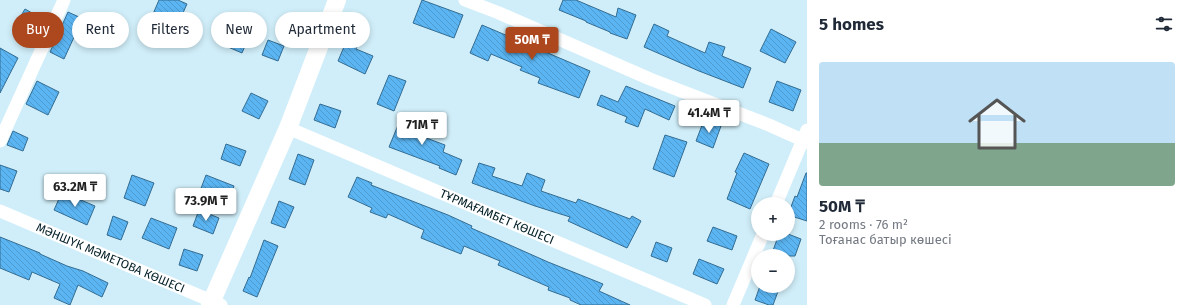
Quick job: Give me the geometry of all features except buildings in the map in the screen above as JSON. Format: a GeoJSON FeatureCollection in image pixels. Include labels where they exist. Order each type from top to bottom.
{"type":"FeatureCollection","features":[{"type":"Feature","properties":{"kind":"street"},"geometry":{"type":"LineString","coordinates":[[0,141],[4,120],[64,0]]}},
{"type":"Feature","properties":{"kind":"street"},"geometry":{"type":"LineString","coordinates":[[214,304],[288,128],[337,0]]}},
{"type":"Feature","properties":{"kind":"street"},"geometry":{"type":"LineString","coordinates":[[465,0],[499,13],[650,79],[769,125],[806,137],[779,197]]}},
{"type":"Feature","properties":{"kind":"street","name":"ТҰРМАҒАМБЕТ КӨШЕСІ"},"geometry":{"type":"LineString","coordinates":[[288,128],[706,305]]}},
{"type":"Feature","properties":{"kind":"street","name":"МӘНШҮК МӘМЕТОВА КӨШЕСІ"},"geometry":{"type":"LineString","coordinates":[[0,211],[214,304]]}},
{"type":"Feature","properties":{"kind":"street"},"geometry":{"type":"LineString","coordinates":[[733,305],[760,241]]}}]}
